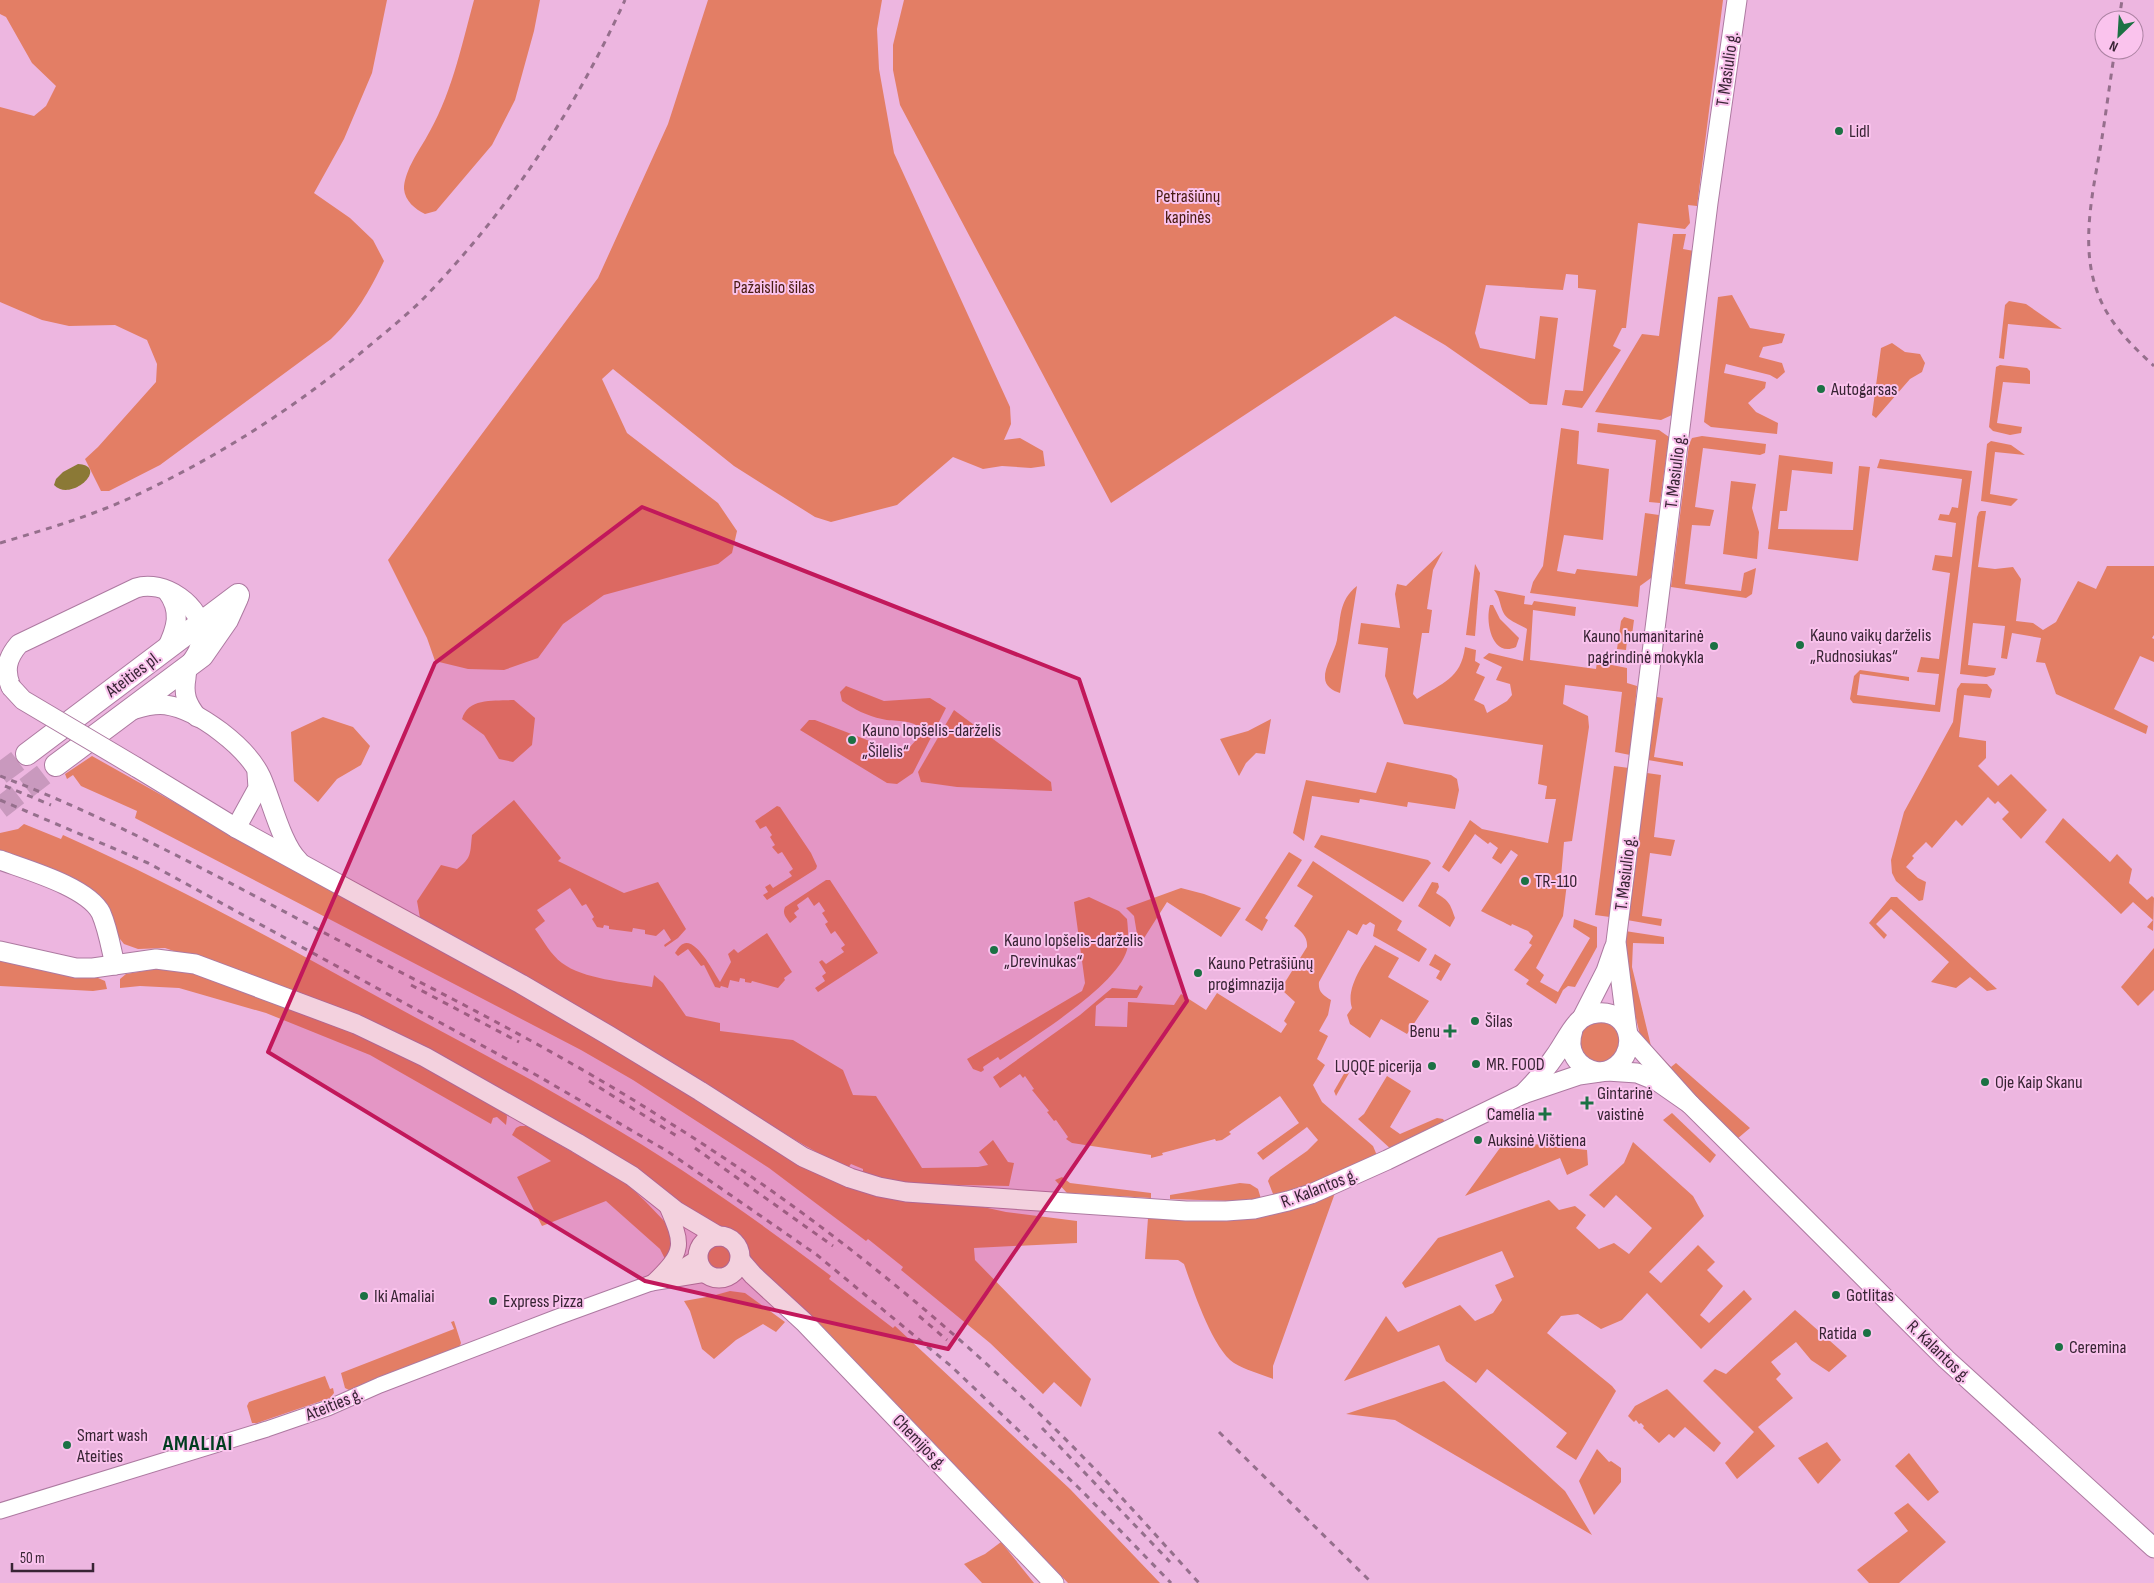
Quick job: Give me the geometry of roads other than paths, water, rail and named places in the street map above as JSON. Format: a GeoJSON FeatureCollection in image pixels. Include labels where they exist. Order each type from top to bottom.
{"type":"FeatureCollection","features":[{"type":"Feature","properties":{"kind":"highway","name":"Ateities pl."},"geometry":{"type":"LineString","coordinates":[[27,754],[238,595]]}},
{"type":"Feature","properties":{"kind":"highway","name":"Ateities pl."},"geometry":{"type":"LineString","coordinates":[[56,766],[202,656],[227,620],[238,595]]}},
{"type":"Feature","properties":{"kind":"main road","name":"T. Masiulio g."},"geometry":{"type":"LineString","coordinates":[[1577,1024],[1606,971],[1616,942],[1708,203],[1737,0]]}},
{"type":"Feature","properties":{"kind":"main road","name":"R. Kalantos g."},"geometry":{"type":"LineString","coordinates":[[167,590],[152,585],[136,588],[26,639],[19,644],[8,660],[7,678],[11,687],[23,700],[236,828],[536,994],[700,1091],[785,1147],[824,1168],[879,1187],[906,1192],[1186,1211],[1226,1211],[1272,1205],[1311,1194],[1387,1160],[1523,1094],[1579,1075],[1603,1071],[1620,1064],[1625,1058],[1630,1044],[1628,1033]]}},
{"type":"Feature","properties":{"kind":"main road"},"geometry":{"type":"LineString","coordinates":[[167,590],[186,603],[200,624],[202,634],[200,646],[196,658],[187,668],[185,696],[187,703],[197,717]]}},
{"type":"Feature","properties":{"kind":"main road"},"geometry":{"type":"LineString","coordinates":[[166,650],[174,633],[178,617],[173,599],[167,590]]}},
{"type":"Feature","properties":{"kind":"main road"},"geometry":{"type":"LineString","coordinates":[[186,603],[202,607],[238,595]]}},
{"type":"Feature","properties":{"kind":"main road"},"geometry":{"type":"LineString","coordinates":[[130,710],[148,705],[164,705],[197,717],[242,750],[256,769],[290,850],[306,866]]}},
{"type":"Feature","properties":{"kind":"main road"},"geometry":{"type":"LineString","coordinates":[[236,828],[258,788],[256,769]]}},
{"type":"Feature","properties":{"kind":"main road"},"geometry":{"type":"LineString","coordinates":[[2,861],[75,889],[90,898],[102,918],[115,965]]}},
{"type":"Feature","properties":{"kind":"main road","name":"T. Masiulio g."},"geometry":{"type":"LineString","coordinates":[[1616,942],[1628,1033]]}},
{"type":"Feature","properties":{"kind":"main road"},"geometry":{"type":"LineString","coordinates":[[0,951],[76,968],[93,968],[156,959],[195,964],[356,1024],[425,1057],[632,1176],[718,1236],[734,1243],[738,1248],[740,1260],[736,1270],[728,1276],[717,1278],[701,1260],[671,1205]]}},
{"type":"Feature","properties":{"kind":"main road","name":"R. Kalantos g."},"geometry":{"type":"LineString","coordinates":[[1523,1094],[1545,1070],[1577,1024],[1588,1015],[1603,1013],[1617,1018],[1690,1104],[1946,1359],[2154,1548]]}},
{"type":"Feature","properties":{"kind":"main road","name":"R. Kalantos g."},"geometry":{"type":"LineString","coordinates":[[1577,1024],[1570,1044],[1574,1057],[1584,1068],[1637,1073],[1651,1078],[1690,1104]]}},
{"type":"Feature","properties":{"kind":"main road"},"geometry":{"type":"LineString","coordinates":[[701,1260],[708,1239],[718,1236]]}},
{"type":"Feature","properties":{"kind":"main road","name":"Chemijos g."},"geometry":{"type":"LineString","coordinates":[[740,1260],[782,1304],[804,1322],[1054,1583]]}},
{"type":"Feature","properties":{"kind":"main road","name":"Chemijos g."},"geometry":{"type":"LineString","coordinates":[[728,1276],[782,1304]]}},
{"type":"Feature","properties":{"kind":"street"},"geometry":{"type":"LineString","coordinates":[[657,1282],[676,1256],[680,1246],[671,1205]]}},
{"type":"Feature","properties":{"kind":"street","name":"Ateities g."},"geometry":{"type":"LineString","coordinates":[[0,1511],[267,1429],[328,1408],[380,1385],[555,1318],[657,1282],[701,1260]]}},
{"type":"Feature","properties":{"kind":"tunnel"},"geometry":{"type":"LineString","coordinates":[[0,774],[27,754]]}},
{"type":"Feature","properties":{"kind":"tunnel"},"geometry":{"type":"LineString","coordinates":[[0,808],[56,765]]}},
{"type":"Feature","properties":{"kind":"railway"},"geometry":{"type":"LineString","coordinates":[[0,543],[66,523],[114,505],[195,465],[288,408],[347,364],[400,320],[455,265],[484,230],[537,158],[562,120],[584,81],[625,0]]}},
{"type":"Feature","properties":{"kind":"railway"},"geometry":{"type":"LineString","coordinates":[[2120,10],[2122,0]]}},
{"type":"Feature","properties":{"kind":"railway"},"geometry":{"type":"LineString","coordinates":[[2114,60],[2092,199],[2089,255],[2092,273],[2101,302],[2113,322],[2128,341],[2154,366]]}},
{"type":"Feature","properties":{"kind":"railway"},"geometry":{"type":"LineString","coordinates":[[0,776],[86,812],[170,852],[463,1005],[589,1073],[726,1159],[835,1237],[939,1322],[989,1366],[1085,1459],[1199,1583]]}},
{"type":"Feature","properties":{"kind":"railway"},"geometry":{"type":"LineString","coordinates":[[5,786],[51,805]]}},
{"type":"Feature","properties":{"kind":"railway"},"geometry":{"type":"LineString","coordinates":[[0,800],[148,863],[538,1076],[667,1151],[817,1255],[951,1366],[1082,1491],[1171,1583]]}},
{"type":"Feature","properties":{"kind":"railway"},"geometry":{"type":"LineString","coordinates":[[411,985],[519,1042]]}},
{"type":"Feature","properties":{"kind":"railway"},"geometry":{"type":"LineString","coordinates":[[589,1081],[680,1138]]}},
{"type":"Feature","properties":{"kind":"railway"},"geometry":{"type":"LineString","coordinates":[[695,1148],[833,1246]]}},
{"type":"Feature","properties":{"kind":"railway"},"geometry":{"type":"LineString","coordinates":[[919,1316],[947,1340]]}},
{"type":"Feature","properties":{"kind":"railway"},"geometry":{"type":"LineString","coordinates":[[1042,1428],[1170,1562]]}},
{"type":"Feature","properties":{"kind":"railway"},"geometry":{"type":"LineString","coordinates":[[1219,1432],[1372,1583]]}},
{"type":"Feature","properties":{"kind":"place","name":"Lidl"},"geometry":{"type":"Point","coordinates":[1839,131]}},
{"type":"Feature","properties":{"kind":"place","name":"Autogarsas"},"geometry":{"type":"Point","coordinates":[1821,389]}},
{"type":"Feature","properties":{"kind":"place","name":"Kauno vaikų darželis „Rudnosiukas“"},"geometry":{"type":"Point","coordinates":[1800,645]}},
{"type":"Feature","properties":{"kind":"place","name":"Kauno humanitarinė pagrindinė mokykla"},"geometry":{"type":"Point","coordinates":[1714,646]}},
{"type":"Feature","properties":{"kind":"place","name":"Kauno lopšelis-darželis „Šilelis“"},"geometry":{"type":"Point","coordinates":[852,740]}},
{"type":"Feature","properties":{"kind":"place","name":"TR-110"},"geometry":{"type":"Point","coordinates":[1525,881]}},
{"type":"Feature","properties":{"kind":"place","name":"Kauno lopšelis-darželis „Drevinukas“"},"geometry":{"type":"Point","coordinates":[994,950]}},
{"type":"Feature","properties":{"kind":"place","name":"Kauno Petrašiūnų progimnazija"},"geometry":{"type":"Point","coordinates":[1198,973]}},
{"type":"Feature","properties":{"kind":"place","name":"Šilas"},"geometry":{"type":"Point","coordinates":[1475,1021]}},
{"type":"Feature","properties":{"kind":"place","name":"Benu"},"geometry":{"type":"Point","coordinates":[1450,1031]}},
{"type":"Feature","properties":{"kind":"place","name":"MR. FOOD"},"geometry":{"type":"Point","coordinates":[1476,1064]}},
{"type":"Feature","properties":{"kind":"place","name":"LUQQE picerija"},"geometry":{"type":"Point","coordinates":[1432,1066]}},
{"type":"Feature","properties":{"kind":"place","name":"Oje Kaip Skanu"},"geometry":{"type":"Point","coordinates":[1985,1082]}},
{"type":"Feature","properties":{"kind":"place","name":"Gintarinė vaistinė"},"geometry":{"type":"Point","coordinates":[1587,1103]}},
{"type":"Feature","properties":{"kind":"place","name":"Camelia"},"geometry":{"type":"Point","coordinates":[1545,1114]}},
{"type":"Feature","properties":{"kind":"place","name":"Auksinė Vištiena"},"geometry":{"type":"Point","coordinates":[1478,1140]}},
{"type":"Feature","properties":{"kind":"place","name":"Gotlitas"},"geometry":{"type":"Point","coordinates":[1836,1295]}},
{"type":"Feature","properties":{"kind":"place","name":"Iki Amaliai"},"geometry":{"type":"Point","coordinates":[364,1296]}},
{"type":"Feature","properties":{"kind":"place","name":"Express Pizza"},"geometry":{"type":"Point","coordinates":[493,1301]}},
{"type":"Feature","properties":{"kind":"place","name":"Ratida"},"geometry":{"type":"Point","coordinates":[1867,1333]}},
{"type":"Feature","properties":{"kind":"place","name":"Ceremina"},"geometry":{"type":"Point","coordinates":[2059,1347]}},
{"type":"Feature","properties":{"kind":"place","name":"Smart wash Ateities"},"geometry":{"type":"Point","coordinates":[67,1445]}},
{"type":"Feature","properties":{"kind":"district","name":"AMALIAI"},"geometry":{"type":"Point","coordinates":[198,1442]}},
{"type":"Feature","properties":{"kind":"park label","name":"Petrašiūnų kapinės"},"geometry":{"type":"Point","coordinates":[1188,206]}},
{"type":"Feature","properties":{"kind":"park label","name":"Pažaislio šilas"},"geometry":{"type":"Point","coordinates":[774,287]}}]}
